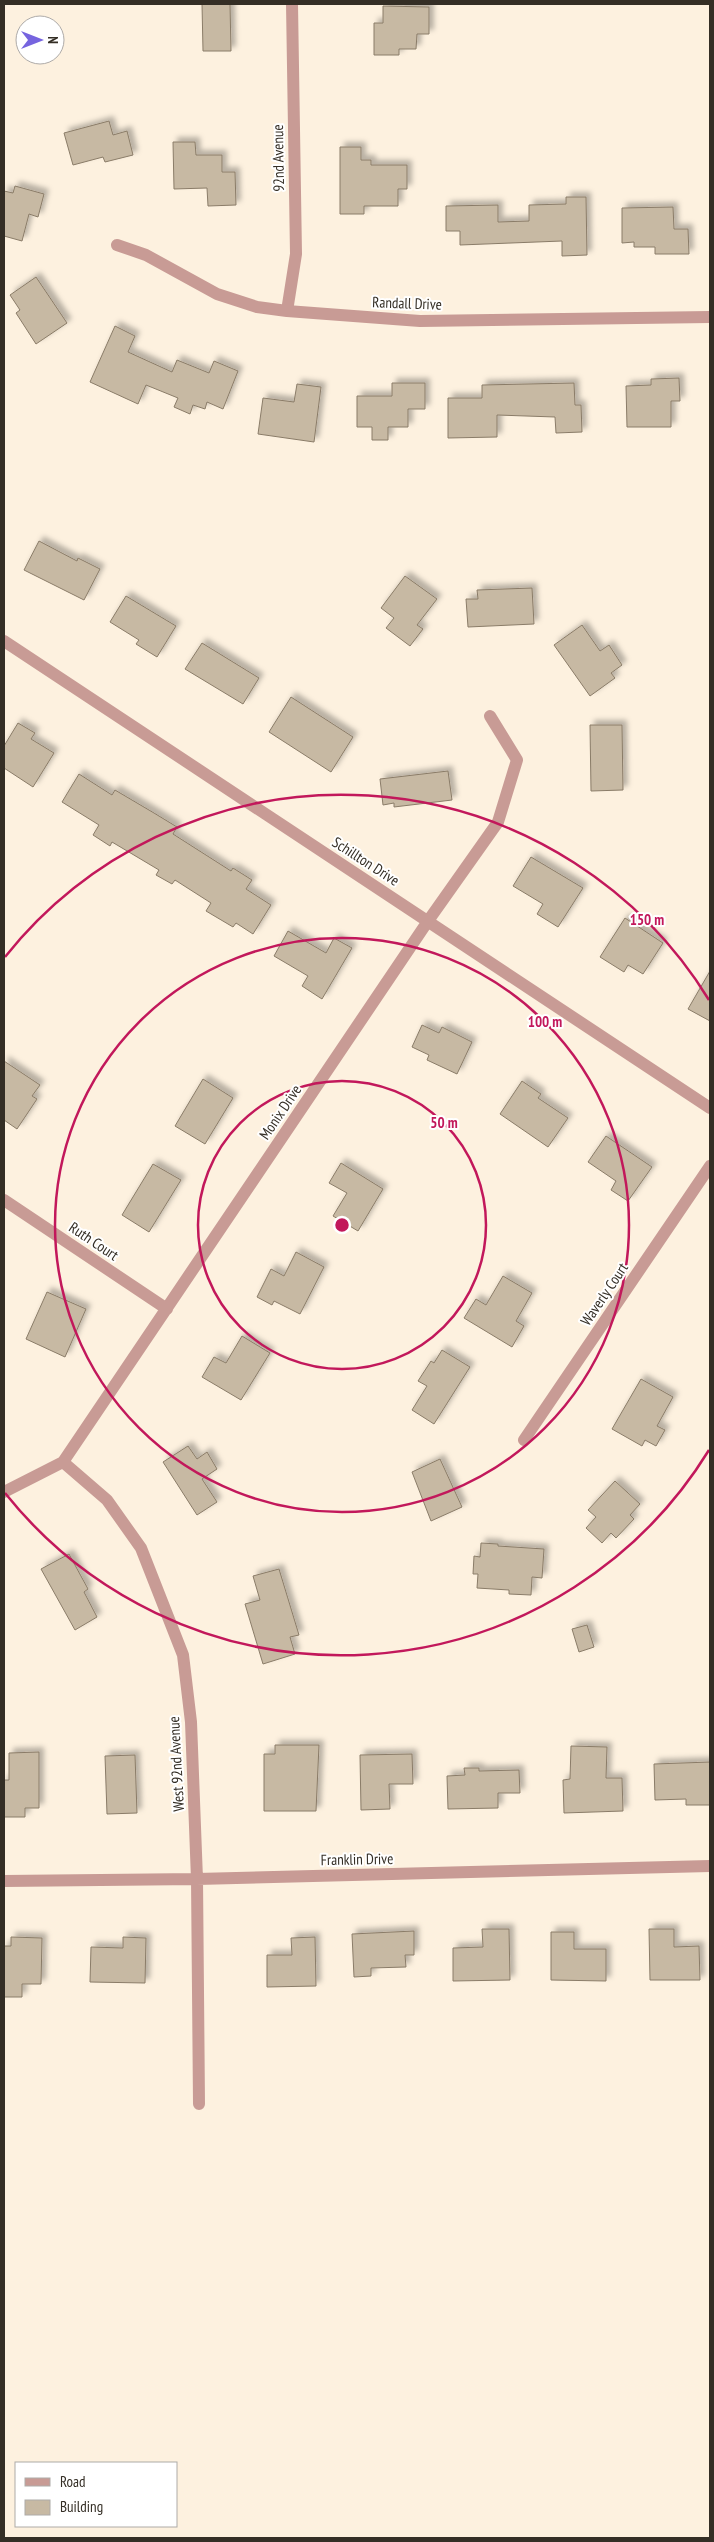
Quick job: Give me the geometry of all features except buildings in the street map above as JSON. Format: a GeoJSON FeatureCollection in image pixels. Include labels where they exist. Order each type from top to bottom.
{"type":"FeatureCollection","features":[{"type":"Feature","properties":{"kind":"street","name":"92nd Avenue"},"geometry":{"type":"LineString","coordinates":[[287,311],[296,254],[292,4]]}},
{"type":"Feature","properties":{"kind":"street","name":"Randall Drive"},"geometry":{"type":"LineString","coordinates":[[117,246],[146,255],[217,294],[257,307],[287,311],[420,321],[710,317]]}},
{"type":"Feature","properties":{"kind":"street","name":"Schillton Drive"},"geometry":{"type":"LineString","coordinates":[[4,641],[710,1108]]}},
{"type":"Feature","properties":{"kind":"street","name":"Monix Drive"},"geometry":{"type":"LineString","coordinates":[[4,1492],[63,1462],[428,921],[498,822],[517,760],[490,716]]}},
{"type":"Feature","properties":{"kind":"street","name":"Waverly Court"},"geometry":{"type":"LineString","coordinates":[[524,1440],[710,1166]]}},
{"type":"Feature","properties":{"kind":"street","name":"Ruth Court"},"geometry":{"type":"LineString","coordinates":[[4,1200],[166,1309]]}},
{"type":"Feature","properties":{"kind":"street","name":"West 92nd Avenue"},"geometry":{"type":"LineString","coordinates":[[63,1462],[107,1500],[141,1548],[184,1655],[191,1722],[196,1879],[199,2104]]}},
{"type":"Feature","properties":{"kind":"street","name":"Franklin Drive"},"geometry":{"type":"LineString","coordinates":[[4,1881],[196,1879],[710,1866]]}}]}
